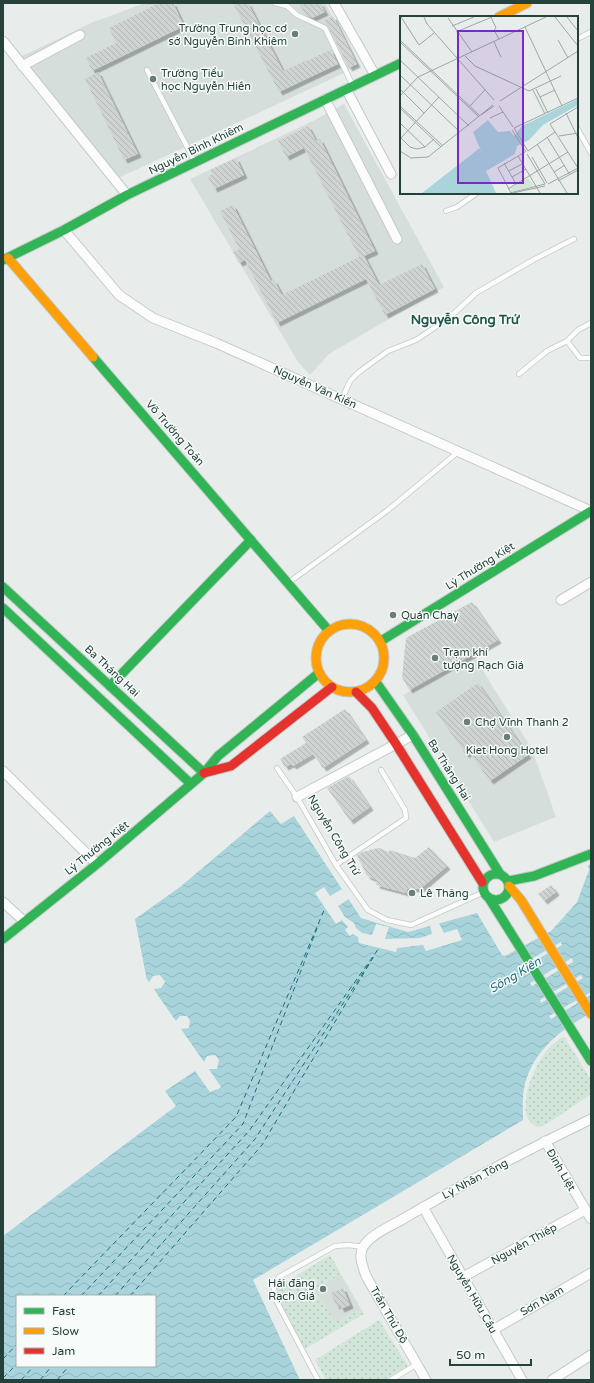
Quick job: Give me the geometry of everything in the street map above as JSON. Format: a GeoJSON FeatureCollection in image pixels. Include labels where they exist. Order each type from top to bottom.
{"type":"FeatureCollection","features":[{"type":"Feature","properties":{"kind":"street"},"geometry":{"type":"LineString","coordinates":[[334,3],[375,75]]}},
{"type":"Feature","properties":{"kind":"street"},"geometry":{"type":"LineString","coordinates":[[501,16],[527,3]]}},
{"type":"Feature","properties":{"kind":"street"},"geometry":{"type":"LineString","coordinates":[[22,66],[80,35]]}},
{"type":"Feature","properties":{"kind":"street"},"geometry":{"type":"LineString","coordinates":[[3,41],[126,195]]}},
{"type":"Feature","properties":{"kind":"street","name":"Nguyễn Bỉnh Khiêm"},"geometry":{"type":"LineString","coordinates":[[5,257],[64,230],[126,195],[400,63]]}},
{"type":"Feature","properties":{"kind":"street"},"geometry":{"type":"LineString","coordinates":[[350,88],[391,174]]}},
{"type":"Feature","properties":{"kind":"street"},"geometry":{"type":"LineString","coordinates":[[325,99],[397,239]]}},
{"type":"Feature","properties":{"kind":"street","name":"Nguyễn Văn Kiến"},"geometry":{"type":"LineString","coordinates":[[64,230],[118,295],[153,318],[216,343],[591,511]]}},
{"type":"Feature","properties":{"kind":"street","name":"Võ Trường Toản"},"geometry":{"type":"LineString","coordinates":[[5,257],[329,631]]}},
{"type":"Feature","properties":{"kind":"street","name":"Lý Thường Kiệt"},"geometry":{"type":"LineString","coordinates":[[381,641],[591,511]]}},
{"type":"Feature","properties":{"kind":"street"},"geometry":{"type":"LineString","coordinates":[[110,686],[251,540]]}},
{"type":"Feature","properties":{"kind":"street"},"geometry":{"type":"LineString","coordinates":[[561,600],[591,582]]}},
{"type":"Feature","properties":{"kind":"street","name":"Ba Tháng Hai"},"geometry":{"type":"LineString","coordinates":[[3,587],[204,773]]}},
{"type":"Feature","properties":{"kind":"street"},"geometry":{"type":"LineString","coordinates":[[3,608],[191,784]]}},
{"type":"Feature","properties":{"kind":"street"},"geometry":{"type":"LineString","coordinates":[[351,624],[363,626],[373,632],[381,641],[385,651],[385,662],[382,673],[376,682],[367,688],[348,693],[332,687],[319,674],[316,662],[316,650],[321,640],[329,631],[339,625],[351,624]]}},
{"type":"Feature","properties":{"kind":"street","name":"Lý Thường Kiệt"},"geometry":{"type":"LineString","coordinates":[[3,939],[97,864],[204,773],[218,756],[319,674]]}},
{"type":"Feature","properties":{"kind":"street","name":"Ba Tháng Hai"},"geometry":{"type":"LineString","coordinates":[[376,682],[413,735],[500,874]]}},
{"type":"Feature","properties":{"kind":"street"},"geometry":{"type":"LineString","coordinates":[[204,773],[231,766],[332,687]]}},
{"type":"Feature","properties":{"kind":"street"},"geometry":{"type":"LineString","coordinates":[[356,692],[372,708],[396,744],[482,882],[486,895],[591,1061]]}},
{"type":"Feature","properties":{"kind":"street"},"geometry":{"type":"LineString","coordinates":[[297,797],[413,735]]}},
{"type":"Feature","properties":{"kind":"street"},"geometry":{"type":"LineString","coordinates":[[3,771],[97,864]]}},
{"type":"Feature","properties":{"kind":"street"},"geometry":{"type":"LineString","coordinates":[[508,884],[534,876],[591,854]]}},
{"type":"Feature","properties":{"kind":"street"},"geometry":{"type":"LineString","coordinates":[[482,882],[489,875],[500,874],[521,900],[591,1014]]}},
{"type":"Feature","properties":{"kind":"street"},"geometry":{"type":"LineString","coordinates":[[486,895],[496,900],[504,897],[508,884]]}},
{"type":"Feature","properties":{"kind":"street"},"geometry":{"type":"LineString","coordinates":[[3,902],[24,921]]}},
{"type":"Feature","properties":{"kind":"street","name":"Lý Nhân Tông"},"geometry":{"type":"LineString","coordinates":[[363,1247],[375,1236],[423,1207],[591,1119]]}},
{"type":"Feature","properties":{"kind":"street","name":"Đinh Liệt"},"geometry":{"type":"LineString","coordinates":[[545,1142],[591,1220]]}},
{"type":"Feature","properties":{"kind":"street","name":"Nguyễn Hữu Cầu"},"geometry":{"type":"LineString","coordinates":[[423,1207],[522,1380]]}},
{"type":"Feature","properties":{"kind":"street","name":"Nguyễn Thiếp"},"geometry":{"type":"LineString","coordinates":[[463,1278],[585,1210]]}},
{"type":"Feature","properties":{"kind":"street","name":"Trần Thủ Độ"},"geometry":{"type":"LineString","coordinates":[[363,1247],[361,1262],[366,1276],[426,1380]]}},
{"type":"Feature","properties":{"kind":"street","name":"Sơn Nam"},"geometry":{"type":"LineString","coordinates":[[493,1330],[591,1273]]}},
{"type":"Feature","properties":{"kind":"street"},"geometry":{"type":"LineString","coordinates":[[552,1380],[591,1355]]}},
{"type":"Feature","properties":{"kind":"lane"},"geometry":{"type":"LineString","coordinates":[[275,3],[286,6],[297,15],[325,28],[350,88]]}},
{"type":"Feature","properties":{"kind":"lane"},"geometry":{"type":"LineString","coordinates":[[578,38],[591,32]]}},
{"type":"Feature","properties":{"kind":"lane"},"geometry":{"type":"LineString","coordinates":[[147,70],[195,162]]}},
{"type":"Feature","properties":{"kind":"lane"},"geometry":{"type":"LineString","coordinates":[[578,130],[591,153]]}},
{"type":"Feature","properties":{"kind":"lane"},"geometry":{"type":"LineString","coordinates":[[446,211],[457,207],[476,194]]}},
{"type":"Feature","properties":{"kind":"lane"},"geometry":{"type":"LineString","coordinates":[[342,399],[350,381],[388,351],[416,340],[449,318],[476,293],[533,260],[574,239]]}},
{"type":"Feature","properties":{"kind":"lane"},"geometry":{"type":"LineString","coordinates":[[519,374],[547,351],[567,341],[578,330],[591,323]]}},
{"type":"Feature","properties":{"kind":"lane"},"geometry":{"type":"LineString","coordinates":[[567,341],[580,358],[591,358]]}},
{"type":"Feature","properties":{"kind":"lane"},"geometry":{"type":"LineString","coordinates":[[288,583],[388,510],[459,451]]}},
{"type":"Feature","properties":{"kind":"lane","name":"Nguyễn Công Trứ"},"geometry":{"type":"LineString","coordinates":[[277,768],[297,797],[336,865],[368,910],[387,920],[411,925],[486,895]]}},
{"type":"Feature","properties":{"kind":"lane"},"geometry":{"type":"LineString","coordinates":[[336,865],[406,818],[405,810],[381,770]]}},
{"type":"Feature","properties":{"kind":"lane"},"geometry":{"type":"LineString","coordinates":[[318,1380],[277,1302],[273,1285],[279,1277],[335,1246],[348,1245],[363,1247]]}},
{"type":"Feature","properties":{"kind":"lane"},"geometry":{"type":"LineString","coordinates":[[391,1380],[417,1364]]}},
{"type":"Feature","properties":{"kind":"shaded area","name":"Trường Tiểu học Nguyễn Hiền"},"geometry":{"type":"Polygon","coordinates":[[[145,3],[325,3],[359,66],[112,181],[20,57],[91,23],[145,3]]]}},
{"type":"Feature","properties":{"kind":"shaded area"},"geometry":{"type":"Polygon","coordinates":[[[344,104],[444,287],[329,354],[310,375],[298,362],[190,179],[313,121],[344,104]]]}},
{"type":"Feature","properties":{"kind":"shaded area","name":"Chợ Vĩnh Thanh 2"},"geometry":{"type":"Polygon","coordinates":[[[473,655],[532,749],[556,817],[494,842],[403,695],[473,655]]]}},
{"type":"Feature","properties":{"kind":"shaded area"},"geometry":{"type":"Polygon","coordinates":[[[341,1274],[361,1309],[336,1322],[313,1290],[341,1274]]]}},
{"type":"Feature","properties":{"kind":"green space"},"geometry":{"type":"Polygon","coordinates":[[[564,1036],[591,1080],[591,1094],[547,1124],[538,1127],[531,1122],[527,1114],[527,1094],[530,1083],[544,1054],[564,1036]]]}},
{"type":"Feature","properties":{"kind":"green space"},"geometry":{"type":"Polygon","coordinates":[[[330,1255],[341,1274],[314,1290],[336,1322],[361,1309],[364,1314],[303,1350],[273,1290],[330,1255]]]}},
{"type":"Feature","properties":{"kind":"green space"},"geometry":{"type":"Polygon","coordinates":[[[379,1320],[408,1366],[384,1380],[326,1380],[315,1360],[379,1320]]]}},
{"type":"Feature","properties":{"kind":"water","name":"Sông Kiên"},"geometry":{"type":"Polygon","coordinates":[[[270,811],[281,824],[294,816],[361,918],[408,932],[477,913],[502,955],[505,956],[551,931],[577,902],[589,870],[588,865],[591,864],[591,992],[549,1016],[551,1019],[591,995],[591,1013],[558,1035],[540,1053],[533,1064],[524,1089],[523,1120],[253,1280],[300,1380],[3,1380],[3,1236],[176,1106],[165,1091],[195,1071],[210,1092],[217,1089],[147,981],[135,919],[180,887],[270,811]],[[561,942],[519,966],[521,969],[562,945],[561,942]],[[572,958],[530,983],[532,986],[573,962],[572,958]],[[581,975],[540,1000],[541,1003],[583,978],[581,975]]]}},
{"type":"Feature","properties":{"kind":"pier"},"geometry":{"type":"Polygon","coordinates":[[[324,887],[330,896],[342,889],[349,899],[338,906],[345,917],[354,923],[356,928],[362,933],[372,935],[376,924],[389,927],[385,939],[420,938],[432,934],[430,926],[439,923],[444,933],[457,929],[462,940],[426,951],[423,945],[397,948],[396,952],[359,943],[358,937],[353,934],[350,936],[345,930],[348,927],[342,920],[336,924],[315,893],[324,887]]]}},
{"type":"Feature","properties":{"kind":"pier"},"geometry":{"type":"Polygon","coordinates":[[[144,975],[149,982],[153,976],[160,975],[165,982],[161,988],[154,989],[176,1021],[180,1016],[187,1016],[190,1021],[189,1028],[181,1029],[204,1062],[207,1056],[215,1055],[219,1060],[217,1069],[209,1069],[221,1087],[217,1090],[145,982],[144,975]]]}},
{"type":"Feature","properties":{"kind":"building"},"geometry":{"type":"Polygon","coordinates":[[[159,3],[173,3],[184,26],[92,71],[86,58],[116,43],[109,28],[159,3]]]}},
{"type":"Feature","properties":{"kind":"building"},"geometry":{"type":"Polygon","coordinates":[[[233,3],[248,3],[283,71],[331,50],[338,64],[279,92],[233,3]]]}},
{"type":"Feature","properties":{"kind":"building"},"geometry":{"type":"Polygon","coordinates":[[[299,3],[320,3],[325,12],[312,18],[305,14],[299,3]]]}},
{"type":"Feature","properties":{"kind":"building"},"geometry":{"type":"Polygon","coordinates":[[[333,16],[357,64],[349,68],[328,26],[323,21],[333,16]]]}},
{"type":"Feature","properties":{"kind":"building"},"geometry":{"type":"Polygon","coordinates":[[[98,72],[138,154],[124,160],[85,79],[98,72]]]}},
{"type":"Feature","properties":{"kind":"building"},"geometry":{"type":"Polygon","coordinates":[[[308,126],[316,141],[320,139],[375,251],[364,256],[379,285],[422,264],[435,289],[385,315],[366,279],[277,323],[245,260],[239,263],[233,252],[239,249],[220,211],[233,205],[271,281],[274,280],[282,295],[359,257],[304,148],[286,157],[278,141],[308,126]]]}},
{"type":"Feature","properties":{"kind":"building"},"geometry":{"type":"Polygon","coordinates":[[[236,158],[244,175],[214,189],[208,177],[212,174],[210,170],[236,158]]]}},
{"type":"Feature","properties":{"kind":"building","name":"Trạm khí tượng Rạch Giá"},"geometry":{"type":"Polygon","coordinates":[[[472,602],[498,640],[409,690],[402,677],[406,638],[472,602]]]}},
{"type":"Feature","properties":{"kind":"building"},"geometry":{"type":"Polygon","coordinates":[[[478,683],[528,755],[490,781],[469,752],[466,755],[436,712],[478,683]]]}},
{"type":"Feature","properties":{"kind":"building"},"geometry":{"type":"Polygon","coordinates":[[[345,709],[366,740],[323,768],[313,754],[293,766],[291,764],[285,767],[280,759],[306,743],[302,737],[345,709]]]}},
{"type":"Feature","properties":{"kind":"building"},"geometry":{"type":"Polygon","coordinates":[[[349,776],[370,807],[350,821],[327,788],[349,776]]]}},
{"type":"Feature","properties":{"kind":"building"},"geometry":{"type":"Polygon","coordinates":[[[429,847],[447,866],[420,889],[407,889],[406,893],[376,885],[377,880],[367,876],[357,855],[362,852],[379,848],[415,858],[429,847]]]}},
{"type":"Feature","properties":{"kind":"building"},"geometry":{"type":"Polygon","coordinates":[[[551,885],[556,892],[544,901],[538,894],[551,885]]]}},
{"type":"Feature","properties":{"kind":"building"},"geometry":{"type":"Polygon","coordinates":[[[343,1288],[350,1305],[341,1309],[339,1305],[336,1306],[331,1293],[343,1288]]]}},
{"type":"Feature","properties":{"kind":"ferry route"},"geometry":{"type":"LineString","coordinates":[[64,1295],[236,1117],[325,908]]}},
{"type":"Feature","properties":{"kind":"ferry route"},"geometry":{"type":"LineString","coordinates":[[82,1295],[243,1124],[319,923]]}},
{"type":"Feature","properties":{"kind":"ferry route"},"geometry":{"type":"LineString","coordinates":[[99,1295],[249,1131],[379,948]]}},
{"type":"Feature","properties":{"kind":"ferry route"},"geometry":{"type":"LineString","coordinates":[[131,1295],[262,1145],[374,956]]}},
{"type":"Feature","properties":{"kind":"ferry route"},"geometry":{"type":"LineString","coordinates":[[116,1295],[255,1139],[370,962]]}},
{"type":"Feature","properties":{"kind":"ferry route"},"geometry":{"type":"LineString","coordinates":[[3,1359],[16,1345]]}},
{"type":"Feature","properties":{"kind":"ferry route"},"geometry":{"type":"LineString","coordinates":[[3,1378],[16,1365]]}},
{"type":"Feature","properties":{"kind":"ferry route"},"geometry":{"type":"LineString","coordinates":[[21,1380],[33,1367]]}},
{"type":"Feature","properties":{"kind":"ferry route"},"geometry":{"type":"LineString","coordinates":[[40,1380],[51,1367]]}},
{"type":"Feature","properties":{"kind":"ferry route"},"geometry":{"type":"LineString","coordinates":[[57,1380],[68,1367]]}},
{"type":"Feature","properties":{"kind":"traffic: fast"},"geometry":{"type":"LineString","coordinates":[[3,260],[64,230],[127,195],[400,63]]}},
{"type":"Feature","properties":{"kind":"traffic: fast"},"geometry":{"type":"LineString","coordinates":[[93,357],[329,631]]}},
{"type":"Feature","properties":{"kind":"traffic: fast"},"geometry":{"type":"LineString","coordinates":[[381,641],[591,511]]}},
{"type":"Feature","properties":{"kind":"traffic: fast"},"geometry":{"type":"LineString","coordinates":[[110,686],[251,540]]}},
{"type":"Feature","properties":{"kind":"traffic: fast"},"geometry":{"type":"LineString","coordinates":[[3,587],[204,773]]}},
{"type":"Feature","properties":{"kind":"traffic: fast"},"geometry":{"type":"LineString","coordinates":[[3,608],[191,784]]}},
{"type":"Feature","properties":{"kind":"traffic: fast"},"geometry":{"type":"LineString","coordinates":[[3,939],[97,864],[204,773],[218,756],[319,673]]}},
{"type":"Feature","properties":{"kind":"traffic: fast"},"geometry":{"type":"LineString","coordinates":[[376,682],[413,735],[500,874]]}},
{"type":"Feature","properties":{"kind":"traffic: fast"},"geometry":{"type":"LineString","coordinates":[[508,881],[534,876],[591,854]]}},
{"type":"Feature","properties":{"kind":"traffic: fast"},"geometry":{"type":"LineString","coordinates":[[496,874],[505,878],[509,887],[505,896],[496,900],[487,896],[483,887],[487,878],[496,874]]}},
{"type":"Feature","properties":{"kind":"traffic: fast"},"geometry":{"type":"LineString","coordinates":[[489,898],[591,1061]]}},
{"type":"Feature","properties":{"kind":"traffic: slow"},"geometry":{"type":"LineString","coordinates":[[501,16],[527,3]]}},
{"type":"Feature","properties":{"kind":"traffic: slow"},"geometry":{"type":"LineString","coordinates":[[8,258],[93,357]]}},
{"type":"Feature","properties":{"kind":"traffic: slow"},"geometry":{"type":"LineString","coordinates":[[343,624],[357,624],[369,629],[379,639],[384,651],[384,658],[384,665],[379,677],[369,687],[357,692],[343,692],[331,687],[321,677],[316,665],[316,651],[321,639],[331,629],[343,624]]}},
{"type":"Feature","properties":{"kind":"traffic: slow"},"geometry":{"type":"LineString","coordinates":[[509,886],[521,900],[591,1014]]}},
{"type":"Feature","properties":{"kind":"traffic: jam"},"geometry":{"type":"LineString","coordinates":[[204,773],[231,766],[332,687]]}},
{"type":"Feature","properties":{"kind":"traffic: jam"},"geometry":{"type":"LineString","coordinates":[[356,692],[372,708],[396,744],[482,882]]}},
{"type":"Feature","properties":{"kind":"place","name":"Trường Trung học cơ sở Nguyễn Bỉnh Khiêm"},"geometry":{"type":"Point","coordinates":[295,34]}},
{"type":"Feature","properties":{"kind":"place","name":"Trường Tiểu học Nguyễn Hiền"},"geometry":{"type":"Point","coordinates":[153,79]}},
{"type":"Feature","properties":{"kind":"place","name":"Quán Chay"},"geometry":{"type":"Point","coordinates":[393,615]}},
{"type":"Feature","properties":{"kind":"place","name":"Trạm khí tượng Rạch Giá"},"geometry":{"type":"Point","coordinates":[435,658]}},
{"type":"Feature","properties":{"kind":"place","name":"Chợ Vĩnh Thanh 2"},"geometry":{"type":"Point","coordinates":[467,722]}},
{"type":"Feature","properties":{"kind":"place","name":"Kiet Hong Hotel"},"geometry":{"type":"Point","coordinates":[507,737]}},
{"type":"Feature","properties":{"kind":"place","name":"Lê Thāng"},"geometry":{"type":"Point","coordinates":[412,893]}},
{"type":"Feature","properties":{"kind":"place","name":"Hải đăng Rạch Giá"},"geometry":{"type":"Point","coordinates":[323,1289]}},
{"type":"Feature","properties":{"kind":"district","name":"Nguyễn Công Trứ"},"geometry":{"type":"Point","coordinates":[465,320]}}]}
